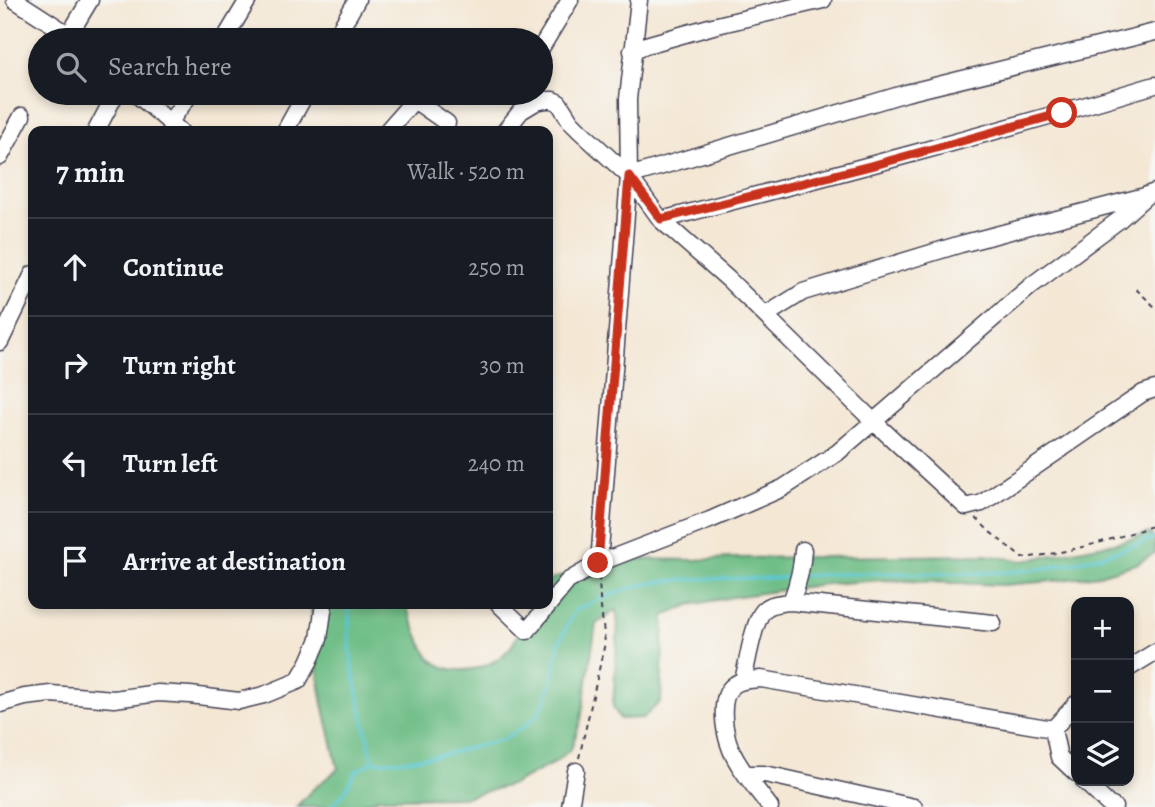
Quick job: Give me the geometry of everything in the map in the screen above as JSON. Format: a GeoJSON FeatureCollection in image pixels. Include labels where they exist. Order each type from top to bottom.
{"type":"FeatureCollection","features":[{"type":"Feature","properties":{"kind":"street"},"geometry":{"type":"LineString","coordinates":[[15,0],[58,28]]}},
{"type":"Feature","properties":{"kind":"street"},"geometry":{"type":"LineString","coordinates":[[77,28],[90,0]]}},
{"type":"Feature","properties":{"kind":"street"},"geometry":{"type":"LineString","coordinates":[[231,28],[248,0]]}},
{"type":"Feature","properties":{"kind":"street"},"geometry":{"type":"LineString","coordinates":[[341,28],[356,0]]}},
{"type":"Feature","properties":{"kind":"street"},"geometry":{"type":"LineString","coordinates":[[553,28],[570,0]]}},
{"type":"Feature","properties":{"kind":"street"},"geometry":{"type":"LineString","coordinates":[[598,563],[629,176],[628,99],[639,0]]}},
{"type":"Feature","properties":{"kind":"street"},"geometry":{"type":"LineString","coordinates":[[632,51],[713,26],[823,0]]}},
{"type":"Feature","properties":{"kind":"street"},"geometry":{"type":"LineString","coordinates":[[629,176],[905,93],[1155,32]]}},
{"type":"Feature","properties":{"kind":"street"},"geometry":{"type":"LineString","coordinates":[[661,219],[878,164],[1155,85]]}},
{"type":"Feature","properties":{"kind":"street"},"geometry":{"type":"LineString","coordinates":[[553,100],[559,103],[580,131],[629,176],[661,219],[766,315],[873,421],[966,507],[982,503],[1143,393],[1155,389]]}},
{"type":"Feature","properties":{"kind":"street"},"geometry":{"type":"LineString","coordinates":[[99,126],[110,105]]}},
{"type":"Feature","properties":{"kind":"street"},"geometry":{"type":"LineString","coordinates":[[149,105],[174,126]]}},
{"type":"Feature","properties":{"kind":"street"},"geometry":{"type":"LineString","coordinates":[[175,126],[185,105]]}},
{"type":"Feature","properties":{"kind":"street"},"geometry":{"type":"LineString","coordinates":[[288,126],[299,105]]}},
{"type":"Feature","properties":{"kind":"street"},"geometry":{"type":"LineString","coordinates":[[391,126],[410,105]]}},
{"type":"Feature","properties":{"kind":"street"},"geometry":{"type":"LineString","coordinates":[[428,105],[447,123]]}},
{"type":"Feature","properties":{"kind":"street"},"geometry":{"type":"LineString","coordinates":[[509,126],[531,105]]}},
{"type":"Feature","properties":{"kind":"street"},"geometry":{"type":"LineString","coordinates":[[0,157],[22,116]]}},
{"type":"Feature","properties":{"kind":"street"},"geometry":{"type":"LineString","coordinates":[[766,315],[803,292],[961,244],[1151,194]]}},
{"type":"Feature","properties":{"kind":"street"},"geometry":{"type":"LineString","coordinates":[[553,600],[568,582],[598,563],[710,520],[783,488],[837,453],[1031,285],[1151,194]]}},
{"type":"Feature","properties":{"kind":"street"},"geometry":{"type":"LineString","coordinates":[[0,342],[28,284]]}},
{"type":"Feature","properties":{"kind":"street"},"geometry":{"type":"LineString","coordinates":[[791,602],[800,577],[803,550]]}},
{"type":"Feature","properties":{"kind":"street"},"geometry":{"type":"LineString","coordinates":[[743,681],[756,625],[764,610],[774,604],[791,602],[993,623]]}},
{"type":"Feature","properties":{"kind":"street"},"geometry":{"type":"LineString","coordinates":[[0,704],[51,694],[114,699],[158,693],[239,701],[264,695],[298,681],[320,639],[323,609]]}},
{"type":"Feature","properties":{"kind":"street"},"geometry":{"type":"LineString","coordinates":[[504,609],[527,631],[545,609]]}},
{"type":"Feature","properties":{"kind":"street"},"geometry":{"type":"LineString","coordinates":[[1134,665],[1155,652]]}},
{"type":"Feature","properties":{"kind":"street"},"geometry":{"type":"LineString","coordinates":[[770,807],[730,749],[724,716],[725,698],[733,685],[743,681],[761,679],[1053,729]]}},
{"type":"Feature","properties":{"kind":"street"},"geometry":{"type":"LineString","coordinates":[[1053,729],[1071,709]]}},
{"type":"Feature","properties":{"kind":"street"},"geometry":{"type":"LineString","coordinates":[[1053,729],[1059,757],[1071,769]]}},
{"type":"Feature","properties":{"kind":"street"},"geometry":{"type":"LineString","coordinates":[[570,807],[576,771]]}},
{"type":"Feature","properties":{"kind":"street"},"geometry":{"type":"LineString","coordinates":[[746,774],[779,777],[914,807]]}},
{"type":"Feature","properties":{"kind":"street"},"geometry":{"type":"LineString","coordinates":[[1089,786],[1114,807]]}},
{"type":"Feature","properties":{"kind":"path"},"geometry":{"type":"LineString","coordinates":[[1136,289],[1155,307]]}},
{"type":"Feature","properties":{"kind":"path"},"geometry":{"type":"LineString","coordinates":[[966,507],[990,532],[1022,558],[1100,543],[1155,525]]}},
{"type":"Feature","properties":{"kind":"path"},"geometry":{"type":"LineString","coordinates":[[576,771],[605,643],[598,563]]}},
{"type":"Feature","properties":{"kind":"green space"},"geometry":{"type":"Polygon","coordinates":[[[1149,533],[1155,539],[1155,553],[1136,564],[1099,575],[1054,581],[1002,585],[885,580],[826,584],[689,605],[664,616],[661,701],[643,718],[620,719],[613,707],[618,625],[616,610],[596,624],[581,720],[571,749],[554,763],[514,784],[465,797],[380,798],[353,807],[296,807],[338,769],[315,656],[311,609],[407,609],[429,657],[441,666],[462,670],[483,666],[510,648],[530,609],[553,609],[553,579],[606,563],[635,559],[985,555],[1023,561],[1119,542],[1149,533]]]}},
{"type":"Feature","properties":{"kind":"waterway"},"geometry":{"type":"LineString","coordinates":[[805,576],[986,573],[1046,568],[1101,556],[1155,538]]}},
{"type":"Feature","properties":{"kind":"waterway"},"geometry":{"type":"LineString","coordinates":[[330,807],[344,793],[356,771],[373,762],[447,754],[504,739],[522,728],[539,714],[551,685],[559,643],[575,610],[620,592],[665,581],[794,577]]}},
{"type":"Feature","properties":{"kind":"waterway"},"geometry":{"type":"LineString","coordinates":[[349,609],[352,666],[373,762]]}},
{"type":"Feature","properties":{"kind":"route"},"geometry":{"type":"LineString","coordinates":[[598,563],[629,176],[661,219],[878,164],[1062,113]]}}]}
